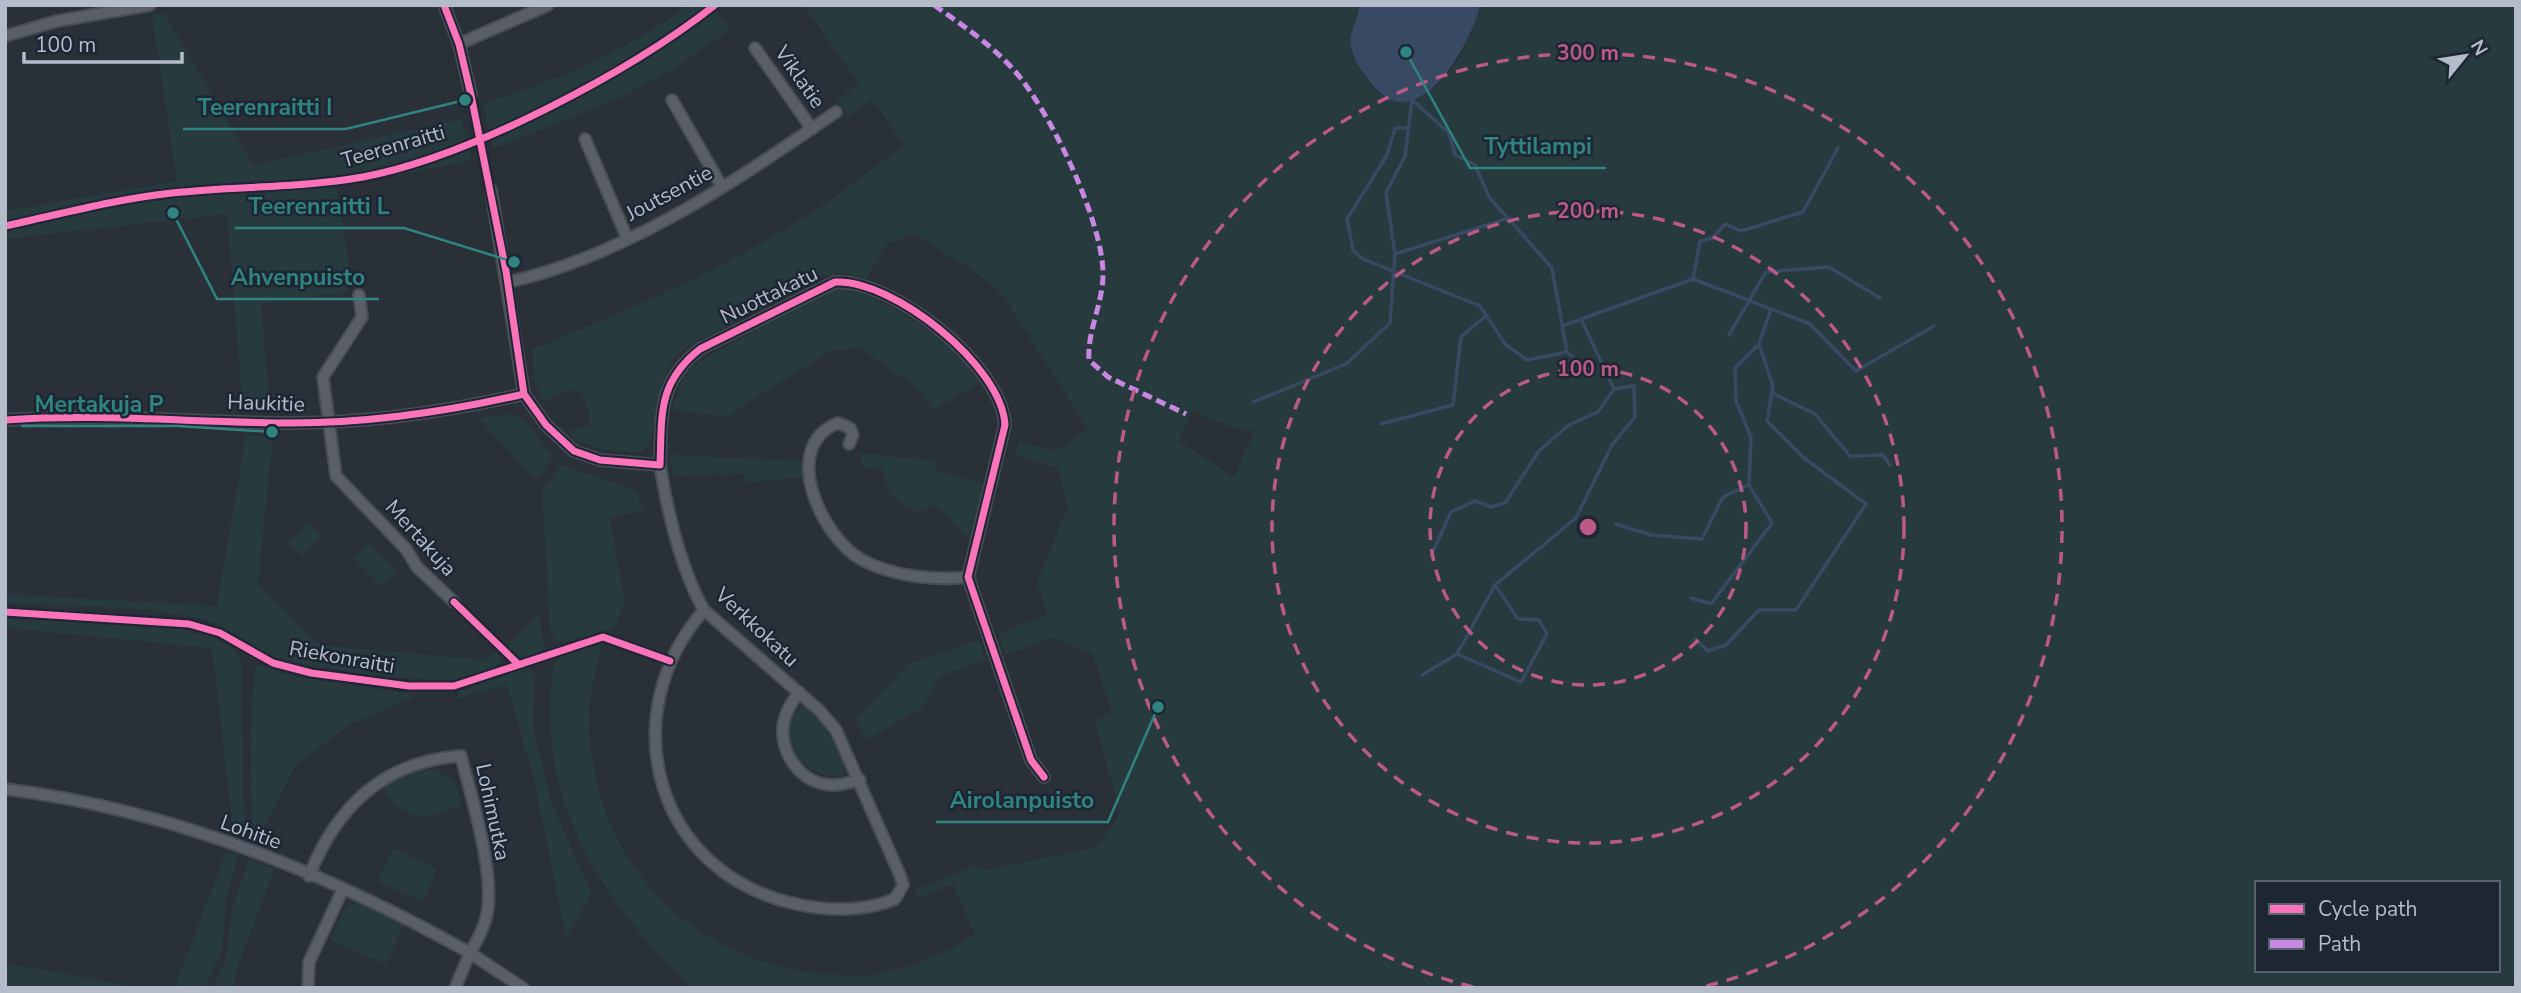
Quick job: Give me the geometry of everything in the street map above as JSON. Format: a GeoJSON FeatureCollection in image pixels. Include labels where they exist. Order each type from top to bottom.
{"type":"FeatureCollection","features":[{"type":"Feature","properties":{"kind":"street"},"geometry":{"type":"LineString","coordinates":[[5,36],[57,21],[150,5]]}},
{"type":"Feature","properties":{"kind":"street"},"geometry":{"type":"LineString","coordinates":[[444,5],[459,44],[471,95]]}},
{"type":"Feature","properties":{"kind":"street"},"geometry":{"type":"LineString","coordinates":[[459,44],[548,5]]}},
{"type":"Feature","properties":{"kind":"street","name":"Viklatie"},"geometry":{"type":"LineString","coordinates":[[755,48],[812,129]]}},
{"type":"Feature","properties":{"kind":"street"},"geometry":{"type":"LineString","coordinates":[[672,100],[722,187]]}},
{"type":"Feature","properties":{"kind":"street","name":"Joutsentie"},"geometry":{"type":"LineString","coordinates":[[508,282],[558,268],[627,237],[722,187],[836,112]]}},
{"type":"Feature","properties":{"kind":"street"},"geometry":{"type":"LineString","coordinates":[[585,139],[627,237]]}},
{"type":"Feature","properties":{"kind":"street"},"geometry":{"type":"LineString","coordinates":[[491,190],[524,394],[546,425],[574,451],[600,460],[660,465]]}},
{"type":"Feature","properties":{"kind":"street","name":"Nuottakatu"},"geometry":{"type":"LineString","coordinates":[[660,465],[662,413],[669,382],[683,362],[700,349],[823,286],[847,281],[859,285],[904,305],[950,338],[973,361],[1002,404],[1005,425],[1003,442],[968,577]]}},
{"type":"Feature","properties":{"kind":"street","name":"Mertakuja"},"geometry":{"type":"LineString","coordinates":[[359,295],[362,317],[323,377],[337,476],[407,549],[417,567],[454,602]]}},
{"type":"Feature","properties":{"kind":"street","name":"Haukitie"},"geometry":{"type":"LineString","coordinates":[[5,420],[92,416],[330,421],[418,412],[524,394]]}},
{"type":"Feature","properties":{"kind":"street"},"geometry":{"type":"LineString","coordinates":[[849,444],[853,435],[850,428],[838,423],[821,432],[814,440],[811,452],[813,493],[822,519],[835,537],[862,560],[883,569],[917,576],[968,577],[1031,760],[1044,777]]}},
{"type":"Feature","properties":{"kind":"street","name":"Verkkokatu"},"geometry":{"type":"LineString","coordinates":[[660,465],[685,568],[704,610],[799,692],[836,730],[901,875],[900,894],[887,903],[822,910],[769,898],[737,882],[713,864],[679,823],[660,773],[655,742],[656,709],[662,678],[675,650],[704,610]]}},
{"type":"Feature","properties":{"kind":"street","name":"Verkkokatu"},"geometry":{"type":"LineString","coordinates":[[799,692],[783,724],[783,741],[788,757],[799,772],[815,781],[832,785],[860,780]]}},
{"type":"Feature","properties":{"kind":"street","name":"Lohimutka"},"geometry":{"type":"LineString","coordinates":[[309,876],[326,838],[354,802],[407,766],[434,757],[461,755],[476,814],[488,886],[486,920],[470,953]]}},
{"type":"Feature","properties":{"kind":"street","name":"Lohitie"},"geometry":{"type":"LineString","coordinates":[[5,789],[137,815],[244,848],[342,889],[470,953],[523,988]]}},
{"type":"Feature","properties":{"kind":"street"},"geometry":{"type":"LineString","coordinates":[[308,988],[309,962],[342,889]]}},
{"type":"Feature","properties":{"kind":"street"},"geometry":{"type":"LineString","coordinates":[[455,988],[470,953]]}},
{"type":"Feature","properties":{"kind":"green space"},"geometry":{"type":"Polygon","coordinates":[[[689,5],[711,5],[730,30],[665,74],[619,98],[493,149],[483,104],[590,63],[641,36],[689,5]]]}},
{"type":"Feature","properties":{"kind":"green space"},"geometry":{"type":"Polygon","coordinates":[[[803,5],[1359,5],[1350,37],[1351,49],[1356,64],[1379,94],[1424,90],[1438,85],[1462,53],[1481,5],[2516,5],[2516,977],[2509,988],[691,988],[628,918],[602,881],[581,843],[564,803],[554,760],[550,715],[553,666],[561,657],[603,642],[590,706],[592,758],[600,795],[613,830],[631,862],[654,891],[680,916],[709,937],[776,966],[812,973],[863,976],[914,965],[935,956],[975,935],[953,884],[919,898],[915,890],[977,865],[988,870],[1097,847],[1120,813],[1095,721],[1112,713],[1093,655],[1053,637],[1006,655],[998,633],[1047,615],[1037,582],[1068,507],[1057,468],[1015,455],[1020,441],[1053,452],[1088,429],[1002,294],[978,274],[914,234],[887,244],[866,279],[844,273],[822,276],[698,341],[677,355],[669,367],[651,437],[640,453],[601,449],[573,439],[570,431],[589,425],[590,413],[582,394],[570,389],[548,400],[542,399],[535,383],[532,349],[641,304],[712,270],[781,232],[826,203],[904,145],[872,100],[848,117],[837,101],[859,83],[803,5]],[[1192,411],[1179,441],[1234,477],[1255,430],[1234,428],[1192,411]]]}},
{"type":"Feature","properties":{"kind":"green space"},"geometry":{"type":"Polygon","coordinates":[[[164,13],[253,165],[462,119],[472,160],[337,188],[350,275],[347,292],[261,303],[270,411],[243,412],[227,214],[5,239],[5,211],[177,181],[152,15],[164,13]]]}},
{"type":"Feature","properties":{"kind":"green space"},"geometry":{"type":"Polygon","coordinates":[[[838,288],[852,290],[884,303],[933,333],[957,353],[980,383],[933,410],[921,391],[860,348],[833,350],[737,409],[730,417],[672,410],[683,379],[694,365],[778,317],[838,288]]]}},
{"type":"Feature","properties":{"kind":"green space"},"geometry":{"type":"Polygon","coordinates":[[[508,414],[525,420],[552,456],[542,475],[534,478],[478,418],[508,414]]]}},
{"type":"Feature","properties":{"kind":"green space"},"geometry":{"type":"Polygon","coordinates":[[[246,435],[273,436],[258,584],[320,645],[485,660],[494,651],[499,655],[500,663],[479,674],[455,679],[417,679],[362,673],[286,660],[262,651],[210,622],[177,614],[128,608],[5,603],[5,594],[217,606],[246,435]]]}},
{"type":"Feature","properties":{"kind":"green space"},"geometry":{"type":"Polygon","coordinates":[[[859,453],[936,461],[937,471],[984,484],[971,540],[934,504],[918,512],[902,504],[889,490],[882,467],[864,468],[859,453]]]}},
{"type":"Feature","properties":{"kind":"green space"},"geometry":{"type":"Polygon","coordinates":[[[670,455],[803,461],[802,477],[745,483],[744,474],[674,476],[670,455]]]}},
{"type":"Feature","properties":{"kind":"green space"},"geometry":{"type":"Polygon","coordinates":[[[561,465],[637,491],[644,510],[610,518],[625,603],[614,629],[564,642],[555,639],[550,631],[542,490],[561,465]]]}},
{"type":"Feature","properties":{"kind":"green space"},"geometry":{"type":"Polygon","coordinates":[[[309,522],[322,536],[302,556],[288,542],[309,522]]]}},
{"type":"Feature","properties":{"kind":"green space"},"geometry":{"type":"Polygon","coordinates":[[[369,544],[397,571],[382,586],[354,559],[369,544]]]}},
{"type":"Feature","properties":{"kind":"green space"},"geometry":{"type":"Polygon","coordinates":[[[540,614],[544,647],[542,652],[522,659],[508,646],[540,614]]]}},
{"type":"Feature","properties":{"kind":"green space"},"geometry":{"type":"Polygon","coordinates":[[[5,618],[182,629],[215,638],[235,649],[241,661],[244,829],[241,839],[234,837],[212,648],[5,628],[5,618]]]}},
{"type":"Feature","properties":{"kind":"green space"},"geometry":{"type":"Polygon","coordinates":[[[979,640],[985,659],[939,677],[921,709],[866,740],[856,719],[908,664],[979,640]]]}},
{"type":"Feature","properties":{"kind":"green space"},"geometry":{"type":"Polygon","coordinates":[[[258,665],[297,677],[412,694],[412,698],[350,725],[296,765],[256,842],[253,831],[251,752],[253,695],[258,665]]]}},
{"type":"Feature","properties":{"kind":"green space"},"geometry":{"type":"Polygon","coordinates":[[[527,667],[535,677],[533,725],[551,802],[592,894],[566,937],[534,781],[507,685],[455,699],[460,691],[527,667]]]}},
{"type":"Feature","properties":{"kind":"green space"},"geometry":{"type":"Polygon","coordinates":[[[803,706],[832,737],[842,758],[843,775],[828,775],[815,771],[803,763],[794,752],[788,739],[787,727],[792,715],[803,706]]]}},
{"type":"Feature","properties":{"kind":"green space"},"geometry":{"type":"Polygon","coordinates":[[[427,768],[441,773],[451,781],[462,806],[420,818],[397,807],[382,787],[409,772],[427,768]]]}},
{"type":"Feature","properties":{"kind":"green space"},"geometry":{"type":"Polygon","coordinates":[[[393,848],[437,869],[424,902],[378,882],[393,848]]]}},
{"type":"Feature","properties":{"kind":"green space"},"geometry":{"type":"Polygon","coordinates":[[[226,851],[238,855],[226,901],[222,950],[204,988],[175,988],[226,851]]]}},
{"type":"Feature","properties":{"kind":"green space"},"geometry":{"type":"Polygon","coordinates":[[[249,859],[275,869],[238,965],[233,988],[212,988],[225,964],[232,908],[249,859]]]}},
{"type":"Feature","properties":{"kind":"green space"},"geometry":{"type":"Polygon","coordinates":[[[355,903],[362,903],[404,925],[386,964],[330,940],[344,909],[355,903]]]}},
{"type":"Feature","properties":{"kind":"green space"},"geometry":{"type":"Polygon","coordinates":[[[5,963],[142,988],[5,988],[5,963]]]}},
{"type":"Feature","properties":{"kind":"water"},"geometry":{"type":"Polygon","coordinates":[[[1359,5],[1480,5],[1466,42],[1440,81],[1423,95],[1406,102],[1389,99],[1372,84],[1356,62],[1350,42],[1359,5]]]}},
{"type":"Feature","properties":{"kind":"waterway"},"geometry":{"type":"LineString","coordinates":[[1412,100],[1449,133],[1455,155],[1475,165],[1489,197],[1552,268],[1567,352],[1585,368]]}},
{"type":"Feature","properties":{"kind":"waterway"},"geometry":{"type":"LineString","coordinates":[[1253,402],[1346,364],[1390,323],[1395,254],[1386,193],[1405,156],[1412,100]]}},
{"type":"Feature","properties":{"kind":"waterway"},"geometry":{"type":"LineString","coordinates":[[1408,128],[1395,128],[1387,155],[1347,219],[1353,250],[1363,259],[1480,306],[1505,344],[1527,360],[1567,352]]}},
{"type":"Feature","properties":{"kind":"waterway"},"geometry":{"type":"LineString","coordinates":[[1693,279],[1700,241],[1713,238],[1725,224],[1741,231],[1803,212],[1838,148]]}},
{"type":"Feature","properties":{"kind":"waterway"},"geometry":{"type":"LineString","coordinates":[[1395,254],[1509,218]]}},
{"type":"Feature","properties":{"kind":"waterway"},"geometry":{"type":"LineString","coordinates":[[1729,335],[1766,272],[1829,267],[1880,298]]}},
{"type":"Feature","properties":{"kind":"waterway"},"geometry":{"type":"LineString","coordinates":[[1562,326],[1693,279],[1810,324],[1856,371],[1934,326]]}},
{"type":"Feature","properties":{"kind":"waterway"},"geometry":{"type":"LineString","coordinates":[[1695,639],[1708,651],[1726,645],[1759,610],[1796,610],[1866,504],[1804,458],[1767,421],[1773,386],[1759,344],[1771,309]]}},
{"type":"Feature","properties":{"kind":"waterway"},"geometry":{"type":"LineString","coordinates":[[1381,424],[1453,405],[1461,337],[1487,315]]}},
{"type":"Feature","properties":{"kind":"waterway"},"geometry":{"type":"LineString","coordinates":[[1422,675],[1457,654],[1495,585],[1576,518],[1612,445],[1635,417],[1634,386],[1614,389],[1581,319]]}},
{"type":"Feature","properties":{"kind":"waterway"},"geometry":{"type":"LineString","coordinates":[[1691,598],[1711,604],[1772,523],[1749,485],[1751,437],[1736,401],[1735,368],[1758,345]]}},
{"type":"Feature","properties":{"kind":"waterway"},"geometry":{"type":"LineString","coordinates":[[1431,556],[1451,512],[1475,501],[1491,507],[1505,503],[1539,451],[1569,425],[1598,412],[1614,389]]}},
{"type":"Feature","properties":{"kind":"waterway"},"geometry":{"type":"LineString","coordinates":[[1772,393],[1815,414],[1850,456],[1883,455],[1890,465]]}},
{"type":"Feature","properties":{"kind":"waterway"},"geometry":{"type":"LineString","coordinates":[[1616,524],[1652,535],[1702,539],[1723,497],[1748,485]]}},
{"type":"Feature","properties":{"kind":"waterway"},"geometry":{"type":"LineString","coordinates":[[1457,654],[1521,682],[1547,634],[1539,620],[1518,619],[1495,585]]}},
{"type":"Feature","properties":{"kind":"marked path"},"geometry":{"type":"LineString","coordinates":[[934,5],[985,43],[1013,69],[1042,110],[1071,165],[1093,222],[1103,271],[1101,294],[1090,338],[1089,360],[1108,377],[1186,414]]}},
{"type":"Feature","properties":{"kind":"cycle path"},"geometry":{"type":"LineString","coordinates":[[444,5],[459,44],[471,95],[506,271],[524,394],[546,425],[574,451],[600,460],[660,465],[665,401],[669,387],[686,362],[700,349],[835,282],[859,285],[886,295],[913,310],[941,330],[985,377],[999,402],[1005,425],[968,577],[1031,760],[1044,777]]}},
{"type":"Feature","properties":{"kind":"cycle path","name":"Teerenraitti"},"geometry":{"type":"LineString","coordinates":[[5,226],[151,196],[339,181],[405,167],[451,151],[547,109],[639,57],[715,5]]}},
{"type":"Feature","properties":{"kind":"cycle path"},"geometry":{"type":"LineString","coordinates":[[5,420],[77,418],[256,423],[350,421],[409,415],[524,394]]}},
{"type":"Feature","properties":{"kind":"cycle path"},"geometry":{"type":"LineString","coordinates":[[454,602],[518,664]]}},
{"type":"Feature","properties":{"kind":"cycle path","name":"Riekonraitti"},"geometry":{"type":"LineString","coordinates":[[5,612],[189,624],[220,633],[273,663],[311,673],[409,686],[454,686],[603,637],[670,661]]}},
{"type":"Feature","properties":{"kind":"place","name":"Tyttilampi"},"geometry":{"type":"Point","coordinates":[1406,52]}},
{"type":"Feature","properties":{"kind":"place","name":"Teerenraitti I"},"geometry":{"type":"Point","coordinates":[465,100]}},
{"type":"Feature","properties":{"kind":"place","name":"Ahvenpuisto"},"geometry":{"type":"Point","coordinates":[173,213]}},
{"type":"Feature","properties":{"kind":"place","name":"Teerenraitti L"},"geometry":{"type":"Point","coordinates":[514,262]}},
{"type":"Feature","properties":{"kind":"place","name":"Mertakuja P"},"geometry":{"type":"Point","coordinates":[272,432]}},
{"type":"Feature","properties":{"kind":"place","name":"Airolanpuisto"},"geometry":{"type":"Point","coordinates":[1158,707]}}]}
